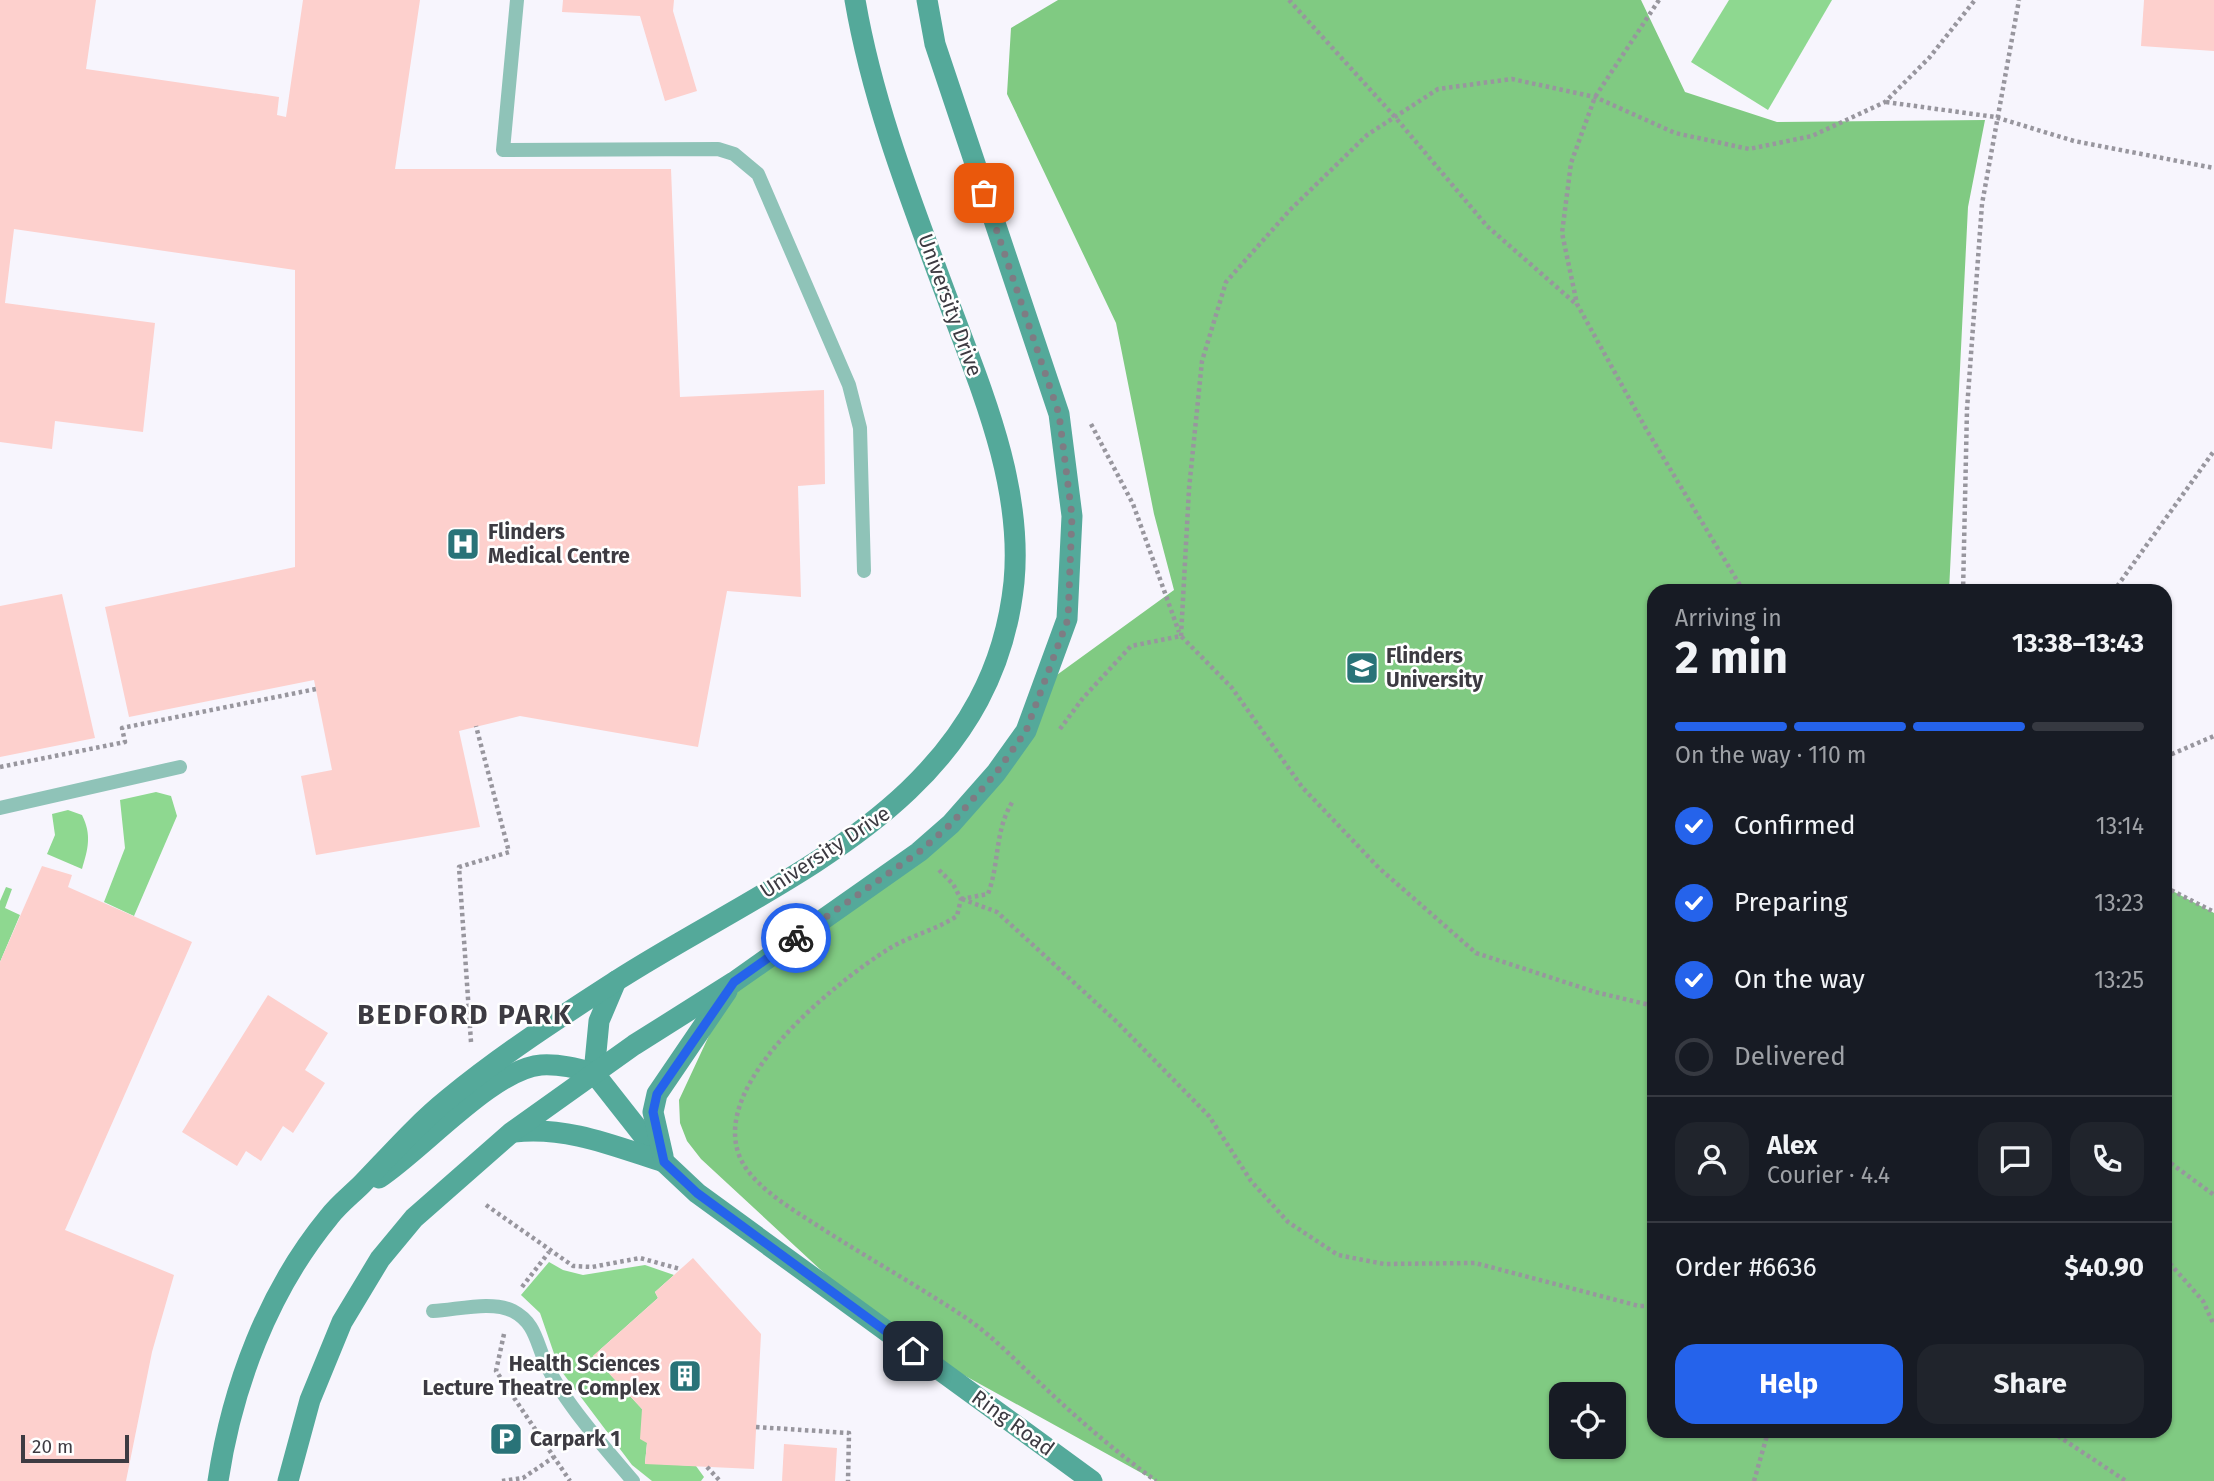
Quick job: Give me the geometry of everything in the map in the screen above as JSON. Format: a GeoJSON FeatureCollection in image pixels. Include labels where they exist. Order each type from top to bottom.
{"type":"FeatureCollection","features":[{"type":"Feature","properties":{"kind":"street","name":"University Drive"},"geometry":{"type":"LineString","coordinates":[[218,1481],[248,1363],[264,1321],[295,1266],[329,1216],[447,1099],[616,981],[836,849],[888,812],[927,775],[957,737],[987,681],[1005,628],[1014,583],[1015,533],[1008,484],[973,366],[883,121],[863,48],[856,0]]}},
{"type":"Feature","properties":{"kind":"street"},"geometry":{"type":"LineString","coordinates":[[288,1481],[306,1411],[342,1322],[380,1259],[414,1218],[512,1132],[594,1073],[734,982],[919,852],[951,824],[1026,731],[1068,619],[1072,516],[1059,414],[935,44],[926,0]]}},
{"type":"Feature","properties":{"kind":"street"},"geometry":{"type":"LineString","coordinates":[[594,1073],[599,1021],[616,981]]}},
{"type":"Feature","properties":{"kind":"street"},"geometry":{"type":"LineString","coordinates":[[512,1132],[542,1129],[569,1132],[664,1162],[653,1112],[657,1094],[734,982]]}},
{"type":"Feature","properties":{"kind":"street"},"geometry":{"type":"LineString","coordinates":[[346,1199],[407,1160],[470,1103],[508,1077],[538,1065],[565,1065],[594,1073]]}},
{"type":"Feature","properties":{"kind":"street","name":"Ring Road"},"geometry":{"type":"LineString","coordinates":[[594,1073],[664,1162],[697,1193],[1093,1481]]}},
{"type":"Feature","properties":{"kind":"lane"},"geometry":{"type":"LineString","coordinates":[[517,0],[503,150],[718,149],[734,154],[758,174],[849,385],[860,428],[864,571]]}},
{"type":"Feature","properties":{"kind":"lane"},"geometry":{"type":"LineString","coordinates":[[0,808],[180,767]]}},
{"type":"Feature","properties":{"kind":"lane"},"geometry":{"type":"LineString","coordinates":[[433,1311],[494,1306],[512,1310],[526,1320],[540,1342],[544,1359],[557,1382],[633,1481]]}},
{"type":"Feature","properties":{"kind":"path"},"geometry":{"type":"LineString","coordinates":[[1289,0],[1395,117],[1487,226],[1577,304]]}},
{"type":"Feature","properties":{"kind":"path"},"geometry":{"type":"LineString","coordinates":[[1659,0],[1595,97],[1571,163],[1562,233],[1577,304],[1646,428],[1739,584]]}},
{"type":"Feature","properties":{"kind":"path"},"geometry":{"type":"LineString","coordinates":[[1181,636],[1189,489],[1202,361],[1226,282],[1290,211],[1367,135],[1438,89],[1512,79],[1595,97],[1675,133],[1749,149],[1812,136],[1885,102],[1929,58],[1975,0]]}},
{"type":"Feature","properties":{"kind":"path"},"geometry":{"type":"LineString","coordinates":[[1963,584],[1968,396],[1982,204],[1995,117],[2019,0]]}},
{"type":"Feature","properties":{"kind":"path"},"geometry":{"type":"LineString","coordinates":[[1885,102],[1995,117],[2074,141],[2214,168]]}},
{"type":"Feature","properties":{"kind":"path"},"geometry":{"type":"LineString","coordinates":[[1089,420],[1133,504],[1181,636],[1232,688],[1302,787],[1379,868],[1476,953],[1594,992],[1647,1004]]}},
{"type":"Feature","properties":{"kind":"path"},"geometry":{"type":"LineString","coordinates":[[2119,584],[2214,451]]}},
{"type":"Feature","properties":{"kind":"path"},"geometry":{"type":"LineString","coordinates":[[1053,739],[1083,698],[1130,646],[1181,636]]}},
{"type":"Feature","properties":{"kind":"path"},"geometry":{"type":"LineString","coordinates":[[0,767],[125,742],[122,728],[316,689]]}},
{"type":"Feature","properties":{"kind":"path"},"geometry":{"type":"LineString","coordinates":[[471,1042],[459,867],[509,852],[476,726]]}},
{"type":"Feature","properties":{"kind":"path"},"geometry":{"type":"LineString","coordinates":[[2172,754],[2214,736]]}},
{"type":"Feature","properties":{"kind":"path"},"geometry":{"type":"LineString","coordinates":[[961,899],[988,894],[995,875],[996,842],[1005,814],[1019,792]]}},
{"type":"Feature","properties":{"kind":"path"},"geometry":{"type":"LineString","coordinates":[[919,852],[953,884],[961,899],[957,916],[938,928],[890,948],[831,992],[778,1045],[750,1084],[739,1108],[735,1131],[738,1154],[754,1178],[790,1209],[972,1322],[1079,1418],[1156,1481]]}},
{"type":"Feature","properties":{"kind":"path"},"geometry":{"type":"LineString","coordinates":[[2172,891],[2214,912]]}},
{"type":"Feature","properties":{"kind":"path"},"geometry":{"type":"LineString","coordinates":[[961,899],[997,912],[1117,1022],[1209,1116],[1251,1181],[1288,1222],[1338,1255],[1384,1264],[1475,1263],[1647,1306]]}},
{"type":"Feature","properties":{"kind":"path"},"geometry":{"type":"LineString","coordinates":[[2172,1164],[2214,1195]]}},
{"type":"Feature","properties":{"kind":"path"},"geometry":{"type":"LineString","coordinates":[[485,1205],[573,1266],[592,1267],[640,1258],[680,1269]]}},
{"type":"Feature","properties":{"kind":"path"},"geometry":{"type":"LineString","coordinates":[[2172,1266],[2203,1301],[2214,1325]]}},
{"type":"Feature","properties":{"kind":"path"},"geometry":{"type":"LineString","coordinates":[[496,1371],[570,1481]]}},
{"type":"Feature","properties":{"kind":"path"},"geometry":{"type":"LineString","coordinates":[[756,1427],[849,1433],[848,1481]]}},
{"type":"Feature","properties":{"kind":"path"},"geometry":{"type":"LineString","coordinates":[[1754,1481],[1766,1438]]}},
{"type":"Feature","properties":{"kind":"path"},"geometry":{"type":"LineString","coordinates":[[2061,1438],[2126,1481]]}},
{"type":"Feature","properties":{"kind":"path"},"geometry":{"type":"LineString","coordinates":[[502,1481],[521,1480],[554,1457]]}},
{"type":"Feature","properties":{"kind":"path"},"geometry":{"type":"LineString","coordinates":[[707,1467],[720,1481]]}},
{"type":"Feature","properties":{"kind":"green space","name":"Flinders University"},"geometry":{"type":"Polygon","coordinates":[[[1058,0],[1641,0],[1685,92],[1777,122],[1985,120],[1968,207],[1949,584],[1647,584],[1647,1438],[2172,1438],[2172,891],[2214,913],[2214,1481],[1156,1481],[891,1335],[701,1159],[687,1141],[680,1123],[679,1100],[734,982],[919,852],[996,773],[1043,685],[1174,590],[1154,514],[1116,323],[1007,94],[1011,28],[1058,0]]]}},
{"type":"Feature","properties":{"kind":"green space"},"geometry":{"type":"Polygon","coordinates":[[[1729,0],[1832,0],[1768,110],[1691,62],[1729,0]]]}},
{"type":"Feature","properties":{"kind":"green space"},"geometry":{"type":"Polygon","coordinates":[[[156,792],[171,796],[177,816],[134,916],[104,902],[125,848],[120,800],[156,792]]]}},
{"type":"Feature","properties":{"kind":"green space"},"geometry":{"type":"Polygon","coordinates":[[[68,810],[82,815],[87,829],[87,848],[82,869],[47,854],[55,835],[52,814],[68,810]]]}},
{"type":"Feature","properties":{"kind":"green space"},"geometry":{"type":"Polygon","coordinates":[[[6,887],[12,889],[5,908],[20,915],[0,962],[0,901],[6,887]]]}},
{"type":"Feature","properties":{"kind":"green space"},"geometry":{"type":"Polygon","coordinates":[[[549,1262],[563,1270],[583,1275],[645,1265],[674,1275],[655,1292],[658,1298],[593,1356],[642,1409],[647,1443],[645,1463],[696,1466],[704,1477],[701,1481],[652,1481],[632,1465],[559,1368],[540,1313],[521,1295],[549,1262]]]}},
{"type":"Feature","properties":{"kind":"building"},"geometry":{"type":"Polygon","coordinates":[[[0,0],[96,0],[86,69],[279,97],[277,115],[286,117],[303,0],[420,0],[395,169],[671,169],[680,397],[824,390],[825,484],[798,486],[801,597],[727,591],[698,747],[520,716],[459,731],[480,827],[316,855],[301,776],[332,770],[314,680],[129,717],[105,607],[295,567],[295,270],[14,229],[5,303],[155,323],[143,432],[55,421],[52,449],[0,442],[0,0]]]}},
{"type":"Feature","properties":{"kind":"building"},"geometry":{"type":"Polygon","coordinates":[[[563,0],[674,0],[673,11],[697,91],[665,101],[640,16],[562,12],[563,0]]]}},
{"type":"Feature","properties":{"kind":"building"},"geometry":{"type":"Polygon","coordinates":[[[2144,0],[2214,0],[2214,51],[2141,46],[2144,0]]]}},
{"type":"Feature","properties":{"kind":"building"},"geometry":{"type":"Polygon","coordinates":[[[62,594],[95,738],[0,757],[0,606],[62,594]]]}},
{"type":"Feature","properties":{"kind":"building"},"geometry":{"type":"Polygon","coordinates":[[[42,866],[72,875],[68,887],[192,942],[65,1230],[174,1275],[152,1352],[126,1481],[0,1481],[0,962],[42,866]]]}},
{"type":"Feature","properties":{"kind":"building"},"geometry":{"type":"Polygon","coordinates":[[[268,995],[328,1033],[305,1070],[325,1083],[293,1133],[283,1126],[261,1161],[246,1151],[237,1166],[182,1132],[268,995]]]}},
{"type":"Feature","properties":{"kind":"building","name":"Health Sciences Lecture Theatre Complex"},"geometry":{"type":"Polygon","coordinates":[[[693,1258],[761,1334],[754,1469],[645,1464],[647,1443],[640,1439],[642,1409],[593,1356],[658,1298],[655,1292],[693,1258]]]}},
{"type":"Feature","properties":{"kind":"building"},"geometry":{"type":"Polygon","coordinates":[[[784,1444],[837,1448],[835,1481],[782,1481],[784,1444]]]}},
{"type":"Feature","properties":{"kind":"way so far"},"geometry":{"type":"LineString","coordinates":[[796,938],[919,852],[951,824],[996,773],[1026,731],[1068,619],[1072,516],[1059,414],[984,193]]}},
{"type":"Feature","properties":{"kind":"place","name":"Flinders Medical Centre"},"geometry":{"type":"Point","coordinates":[463,544]}},
{"type":"Feature","properties":{"kind":"place","name":"Flinders University"},"geometry":{"type":"Point","coordinates":[1362,668]}},
{"type":"Feature","properties":{"kind":"place","name":"Health Sciences Lecture Theatre Complex"},"geometry":{"type":"Point","coordinates":[685,1376]}},
{"type":"Feature","properties":{"kind":"place","name":"Carpark 1"},"geometry":{"type":"Point","coordinates":[506,1439]}},
{"type":"Feature","properties":{"kind":"district","name":"BEDFORD PARK"},"geometry":{"type":"Point","coordinates":[465,1014]}},
{"type":"Feature","properties":{"kind":"route"},"geometry":{"type":"LineString","coordinates":[[796,938],[734,982],[657,1094],[653,1112],[664,1162],[697,1193],[913,1351]]}}]}
